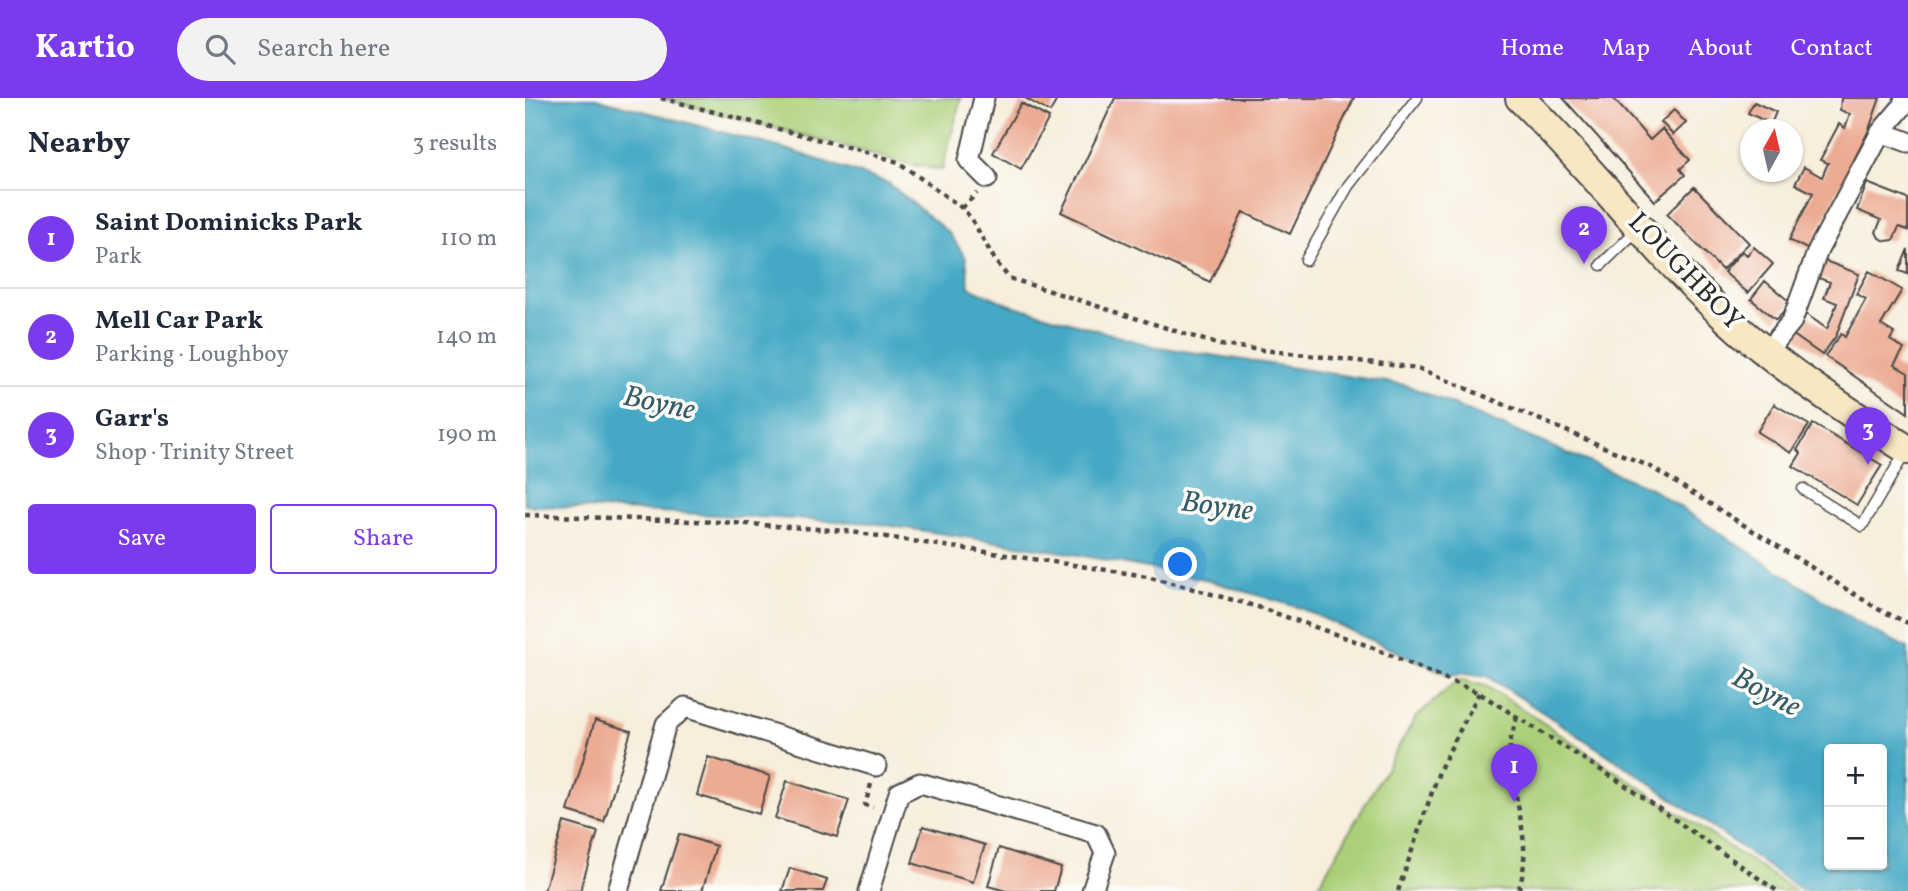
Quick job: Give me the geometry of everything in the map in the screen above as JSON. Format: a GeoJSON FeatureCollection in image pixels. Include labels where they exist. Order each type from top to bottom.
{"type":"FeatureCollection","features":[{"type":"Feature","properties":{"kind":"main road","name":"LOUGHBOY"},"geometry":{"type":"LineString","coordinates":[[1520,98],[1565,141],[1640,227],[1724,316],[1767,352],[1907,450]]}},
{"type":"Feature","properties":{"kind":"street"},"geometry":{"type":"LineString","coordinates":[[984,98],[969,160],[987,178]]}},
{"type":"Feature","properties":{"kind":"street"},"geometry":{"type":"LineString","coordinates":[[1767,352],[1792,321],[1818,250],[1881,132],[1902,107],[1905,98]]}},
{"type":"Feature","properties":{"kind":"street"},"geometry":{"type":"LineString","coordinates":[[1881,132],[1908,142]]}},
{"type":"Feature","properties":{"kind":"street"},"geometry":{"type":"LineString","coordinates":[[618,891],[666,724],[685,708],[876,766]]}},
{"type":"Feature","properties":{"kind":"street"},"geometry":{"type":"LineString","coordinates":[[869,891],[899,793],[920,783],[1096,834],[1105,853],[1092,891]]}},
{"type":"Feature","properties":{"kind":"lane"},"geometry":{"type":"LineString","coordinates":[[1306,260],[1349,186],[1417,98]]}},
{"type":"Feature","properties":{"kind":"lane"},"geometry":{"type":"LineString","coordinates":[[1601,265],[1640,227]]}},
{"type":"Feature","properties":{"kind":"lane"},"geometry":{"type":"LineString","coordinates":[[1803,489],[1862,526],[1907,450]]}},
{"type":"Feature","properties":{"kind":"path"},"geometry":{"type":"LineString","coordinates":[[661,98],[898,162],[962,208],[1009,278],[1220,345],[1418,368],[1581,436],[1651,467],[1878,609],[1908,623]]}},
{"type":"Feature","properties":{"kind":"path"},"geometry":{"type":"LineString","coordinates":[[525,515],[720,522],[845,531],[1147,576],[1258,607],[1369,646],[1479,693],[1628,787],[1777,891]]}},
{"type":"Feature","properties":{"kind":"path"},"geometry":{"type":"LineString","coordinates":[[1398,891],[1440,769],[1479,693]]}},
{"type":"Feature","properties":{"kind":"path"},"geometry":{"type":"LineString","coordinates":[[1517,717],[1510,742],[1524,832],[1525,873],[1518,891]]}},
{"type":"Feature","properties":{"kind":"green space"},"geometry":{"type":"Polygon","coordinates":[[[661,98],[961,98],[942,170],[898,162],[661,98]]]}},
{"type":"Feature","properties":{"kind":"green space"},"geometry":{"type":"Polygon","coordinates":[[[1459,679],[1486,686],[1795,891],[1315,891],[1416,717],[1459,679]]]}},
{"type":"Feature","properties":{"kind":"water","name":"Boyne"},"geometry":{"type":"Polygon","coordinates":[[[525,98],[595,98],[789,150],[888,183],[949,233],[966,258],[969,287],[1008,304],[1152,346],[1406,385],[1650,488],[1867,628],[1908,648],[1908,891],[1803,891],[1643,778],[1487,676],[1465,673],[1449,675],[1300,608],[1200,578],[1063,552],[872,523],[525,505],[525,98]]]}},
{"type":"Feature","properties":{"kind":"building"},"geometry":{"type":"Polygon","coordinates":[[[1025,98],[1058,98],[1050,112],[1025,98]]]}},
{"type":"Feature","properties":{"kind":"building"},"geometry":{"type":"Polygon","coordinates":[[[1115,98],[1354,98],[1290,234],[1243,212],[1210,282],[1061,212],[1115,98]]]}},
{"type":"Feature","properties":{"kind":"building"},"geometry":{"type":"Polygon","coordinates":[[[1563,98],[1613,98],[1650,140],[1662,129],[1690,160],[1680,169],[1685,175],[1655,201],[1563,98]]]}},
{"type":"Feature","properties":{"kind":"building"},"geometry":{"type":"Polygon","coordinates":[[[1841,98],[1880,98],[1868,132],[1809,250],[1789,240],[1813,193],[1795,184],[1803,182],[1804,167],[1822,177],[1828,163],[1820,160],[1839,124],[1845,128],[1850,114],[1840,110],[1841,98]]]}},
{"type":"Feature","properties":{"kind":"building"},"geometry":{"type":"Polygon","coordinates":[[[1754,102],[1776,112],[1773,119],[1761,119],[1748,113],[1754,102]]]}},
{"type":"Feature","properties":{"kind":"building"},"geometry":{"type":"Polygon","coordinates":[[[1021,103],[1049,118],[1021,169],[993,153],[1021,103]]]}},
{"type":"Feature","properties":{"kind":"building"},"geometry":{"type":"Polygon","coordinates":[[[1674,110],[1686,123],[1673,135],[1661,122],[1674,110]]]}},
{"type":"Feature","properties":{"kind":"building"},"geometry":{"type":"Polygon","coordinates":[[[1867,183],[1908,199],[1908,230],[1899,227],[1893,240],[1879,238],[1876,232],[1881,220],[1857,210],[1867,183]]]}},
{"type":"Feature","properties":{"kind":"building"},"geometry":{"type":"Polygon","coordinates":[[[1694,187],[1749,243],[1722,270],[1667,214],[1694,187]]]}},
{"type":"Feature","properties":{"kind":"building"},"geometry":{"type":"Polygon","coordinates":[[[1754,247],[1773,264],[1748,293],[1724,272],[1742,251],[1747,255],[1754,247]]]}},
{"type":"Feature","properties":{"kind":"building"},"geometry":{"type":"Polygon","coordinates":[[[1908,249],[1908,274],[1899,271],[1908,249]]]}},
{"type":"Feature","properties":{"kind":"building"},"geometry":{"type":"Polygon","coordinates":[[[1820,259],[1859,274],[1836,336],[1822,355],[1792,334],[1806,314],[1827,329],[1837,303],[1824,298],[1830,282],[1813,276],[1820,259]]]}},
{"type":"Feature","properties":{"kind":"building"},"geometry":{"type":"Polygon","coordinates":[[[1869,271],[1902,290],[1881,325],[1894,333],[1890,340],[1904,349],[1894,365],[1908,373],[1908,413],[1825,356],[1841,334],[1845,337],[1866,299],[1856,294],[1869,271]]]}},
{"type":"Feature","properties":{"kind":"building"},"geometry":{"type":"Polygon","coordinates":[[[1765,281],[1791,303],[1776,320],[1751,299],[1765,281]]]}},
{"type":"Feature","properties":{"kind":"building"},"geometry":{"type":"Polygon","coordinates":[[[1774,404],[1809,425],[1791,453],[1757,432],[1774,404]]]}},
{"type":"Feature","properties":{"kind":"building"},"geometry":{"type":"Polygon","coordinates":[[[1813,424],[1882,465],[1857,505],[1793,466],[1801,453],[1797,450],[1813,424]]]}},
{"type":"Feature","properties":{"kind":"building"},"geometry":{"type":"Polygon","coordinates":[[[595,720],[631,731],[604,822],[568,811],[595,720]]]}},
{"type":"Feature","properties":{"kind":"building"},"geometry":{"type":"Polygon","coordinates":[[[708,757],[770,776],[759,814],[697,795],[708,757]]]}},
{"type":"Feature","properties":{"kind":"building"},"geometry":{"type":"Polygon","coordinates":[[[787,781],[849,800],[837,837],[775,818],[787,781]]]}},
{"type":"Feature","properties":{"kind":"building"},"geometry":{"type":"Polygon","coordinates":[[[564,822],[598,832],[580,891],[544,891],[564,822]]]}},
{"type":"Feature","properties":{"kind":"building"},"geometry":{"type":"Polygon","coordinates":[[[923,826],[985,845],[973,882],[912,863],[923,826]]]}},
{"type":"Feature","properties":{"kind":"building"},"geometry":{"type":"Polygon","coordinates":[[[679,834],[716,846],[702,891],[661,891],[679,834]]]}},
{"type":"Feature","properties":{"kind":"building"},"geometry":{"type":"Polygon","coordinates":[[[999,848],[1061,868],[1054,891],[1006,891],[988,886],[999,848]]]}},
{"type":"Feature","properties":{"kind":"building"},"geometry":{"type":"Polygon","coordinates":[[[790,868],[827,880],[823,891],[782,891],[790,868]]]}},
{"type":"Feature","properties":{"kind":"place","name":"Mell Car Park"},"geometry":{"type":"Point","coordinates":[1584,264]}},
{"type":"Feature","properties":{"kind":"place","name":"Garr's"},"geometry":{"type":"Point","coordinates":[1868,465]}},
{"type":"Feature","properties":{"kind":"place","name":"Saint Dominicks Park"},"geometry":{"type":"Point","coordinates":[1514,802]}}]}
